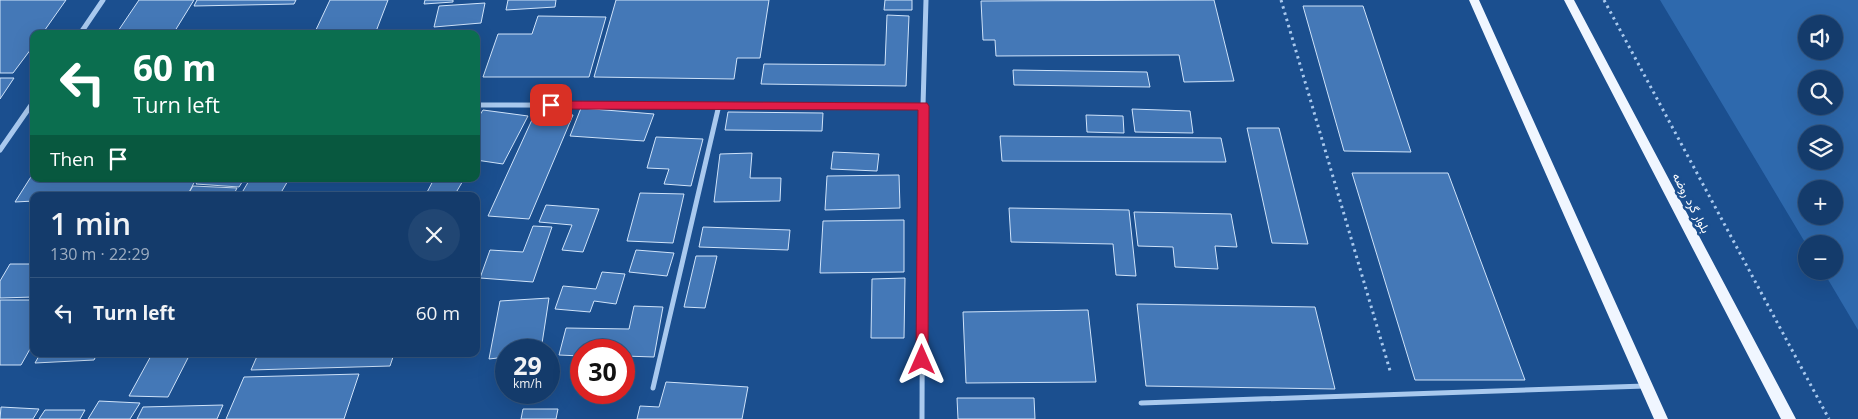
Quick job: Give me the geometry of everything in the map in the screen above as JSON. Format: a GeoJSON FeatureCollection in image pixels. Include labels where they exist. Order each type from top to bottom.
{"type":"FeatureCollection","features":[{"type":"Feature","properties":{"kind":"main road"},"geometry":{"type":"LineString","coordinates":[[1474,0],[1661,419]]}},
{"type":"Feature","properties":{"kind":"main road","name":"بلوار گرد روضه"},"geometry":{"type":"LineString","coordinates":[[1569,0],[1789,419]]}},
{"type":"Feature","properties":{"kind":"street"},"geometry":{"type":"LineString","coordinates":[[83,30],[103,0]]}},
{"type":"Feature","properties":{"kind":"street"},"geometry":{"type":"LineString","coordinates":[[922,419],[923,106],[926,0]]}},
{"type":"Feature","properties":{"kind":"street"},"geometry":{"type":"LineString","coordinates":[[480,105],[923,106]]}},
{"type":"Feature","properties":{"kind":"street"},"geometry":{"type":"LineString","coordinates":[[653,388],[720,105]]}},
{"type":"Feature","properties":{"kind":"street"},"geometry":{"type":"LineString","coordinates":[[0,150],[30,107]]}},
{"type":"Feature","properties":{"kind":"street"},"geometry":{"type":"LineString","coordinates":[[1141,403],[1397,396],[1647,386]]}},
{"type":"Feature","properties":{"kind":"path"},"geometry":{"type":"LineString","coordinates":[[1281,0],[1397,396]]}},
{"type":"Feature","properties":{"kind":"path"},"geometry":{"type":"LineString","coordinates":[[1604,0],[1829,419]]}},
{"type":"Feature","properties":{"kind":"shaded area"},"geometry":{"type":"Polygon","coordinates":[[[1660,0],[1858,0],[1858,330],[1828,280],[1843,280],[1843,235],[1801,235],[1660,0]]]}},
{"type":"Feature","properties":{"kind":"building"},"geometry":{"type":"Polygon","coordinates":[[[0,0],[66,0],[45,30],[30,30],[30,50],[13,73],[0,73],[0,0]]]}},
{"type":"Feature","properties":{"kind":"building"},"geometry":{"type":"Polygon","coordinates":[[[139,0],[194,0],[175,30],[119,30],[139,0]]]}},
{"type":"Feature","properties":{"kind":"building"},"geometry":{"type":"Polygon","coordinates":[[[197,0],[296,0],[294,4],[194,6],[197,0]]]}},
{"type":"Feature","properties":{"kind":"building"},"geometry":{"type":"Polygon","coordinates":[[[330,0],[388,0],[377,30],[316,30],[330,0]]]}},
{"type":"Feature","properties":{"kind":"building"},"geometry":{"type":"Polygon","coordinates":[[[425,0],[453,0],[453,2],[424,4],[425,0]]]}},
{"type":"Feature","properties":{"kind":"building"},"geometry":{"type":"Polygon","coordinates":[[[508,0],[556,0],[555,7],[506,10],[508,0]]]}},
{"type":"Feature","properties":{"kind":"building"},"geometry":{"type":"Polygon","coordinates":[[[616,0],[769,0],[760,58],[737,58],[734,79],[594,77],[616,0]]]}},
{"type":"Feature","properties":{"kind":"building"},"geometry":{"type":"Polygon","coordinates":[[[885,0],[912,0],[912,10],[884,10],[885,0]]]}},
{"type":"Feature","properties":{"kind":"building"},"geometry":{"type":"Polygon","coordinates":[[[1214,0],[1234,81],[1184,82],[1179,55],[996,56],[995,40],[983,40],[981,1],[1214,0]]]}},
{"type":"Feature","properties":{"kind":"building"},"geometry":{"type":"Polygon","coordinates":[[[485,3],[481,23],[434,27],[439,6],[485,3]]]}},
{"type":"Feature","properties":{"kind":"building"},"geometry":{"type":"Polygon","coordinates":[[[1303,6],[1363,6],[1411,152],[1344,151],[1303,6]]]}},
{"type":"Feature","properties":{"kind":"building"},"geometry":{"type":"Polygon","coordinates":[[[887,15],[909,16],[906,86],[761,84],[764,64],[885,65],[887,15]]]}},
{"type":"Feature","properties":{"kind":"building"},"geometry":{"type":"Polygon","coordinates":[[[538,16],[606,17],[589,77],[483,77],[498,34],[532,34],[538,16]]]}},
{"type":"Feature","properties":{"kind":"building"},"geometry":{"type":"Polygon","coordinates":[[[1013,70],[1147,72],[1150,87],[1014,85],[1013,70]]]}},
{"type":"Feature","properties":{"kind":"building"},"geometry":{"type":"Polygon","coordinates":[[[0,78],[14,78],[0,99],[0,78]]]}},
{"type":"Feature","properties":{"kind":"building"},"geometry":{"type":"Polygon","coordinates":[[[581,108],[654,114],[644,141],[570,136],[581,108]]]}},
{"type":"Feature","properties":{"kind":"building"},"geometry":{"type":"Polygon","coordinates":[[[1132,109],[1190,111],[1193,133],[1135,132],[1132,109]]]}},
{"type":"Feature","properties":{"kind":"building"},"geometry":{"type":"Polygon","coordinates":[[[483,110],[528,116],[503,164],[480,161],[480,115],[483,110]]]}},
{"type":"Feature","properties":{"kind":"building"},"geometry":{"type":"Polygon","coordinates":[[[536,111],[573,115],[529,219],[488,216],[536,111]]]}},
{"type":"Feature","properties":{"kind":"building"},"geometry":{"type":"Polygon","coordinates":[[[728,112],[823,113],[822,131],[725,130],[728,112]]]}},
{"type":"Feature","properties":{"kind":"building"},"geometry":{"type":"Polygon","coordinates":[[[1086,115],[1123,116],[1124,133],[1087,132],[1086,115]]]}},
{"type":"Feature","properties":{"kind":"building"},"geometry":{"type":"Polygon","coordinates":[[[1247,128],[1279,128],[1308,244],[1272,243],[1247,128]]]}},
{"type":"Feature","properties":{"kind":"building"},"geometry":{"type":"Polygon","coordinates":[[[1000,136],[1221,138],[1226,162],[1002,161],[1000,136]]]}},
{"type":"Feature","properties":{"kind":"building"},"geometry":{"type":"Polygon","coordinates":[[[656,137],[703,139],[691,186],[664,184],[669,169],[647,168],[656,137]]]}},
{"type":"Feature","properties":{"kind":"building"},"geometry":{"type":"Polygon","coordinates":[[[833,152],[879,154],[877,171],[831,169],[833,152]]]}},
{"type":"Feature","properties":{"kind":"building"},"geometry":{"type":"Polygon","coordinates":[[[752,153],[750,178],[781,178],[780,201],[714,202],[720,154],[752,153]]]}},
{"type":"Feature","properties":{"kind":"building"},"geometry":{"type":"Polygon","coordinates":[[[1352,173],[1448,173],[1525,380],[1415,380],[1352,173]]]}},
{"type":"Feature","properties":{"kind":"building"},"geometry":{"type":"Polygon","coordinates":[[[899,175],[900,208],[825,210],[827,176],[899,175]]]}},
{"type":"Feature","properties":{"kind":"building"},"geometry":{"type":"Polygon","coordinates":[[[30,178],[30,182],[194,182],[189,192],[30,192],[30,201],[15,202],[30,178]]]}},
{"type":"Feature","properties":{"kind":"building"},"geometry":{"type":"Polygon","coordinates":[[[197,182],[242,182],[239,187],[196,184],[197,182]]]}},
{"type":"Feature","properties":{"kind":"building"},"geometry":{"type":"Polygon","coordinates":[[[248,182],[287,182],[281,192],[242,192],[248,182]]]}},
{"type":"Feature","properties":{"kind":"building"},"geometry":{"type":"Polygon","coordinates":[[[432,182],[462,182],[456,192],[427,192],[432,182]]]}},
{"type":"Feature","properties":{"kind":"building"},"geometry":{"type":"Polygon","coordinates":[[[193,186],[237,188],[235,192],[189,192],[193,186]]]}},
{"type":"Feature","properties":{"kind":"building"},"geometry":{"type":"Polygon","coordinates":[[[640,193],[684,194],[673,243],[627,241],[640,193]]]}},
{"type":"Feature","properties":{"kind":"building"},"geometry":{"type":"Polygon","coordinates":[[[546,205],[599,209],[583,252],[562,250],[572,225],[539,222],[546,205]]]}},
{"type":"Feature","properties":{"kind":"building"},"geometry":{"type":"Polygon","coordinates":[[[1009,208],[1129,210],[1136,276],[1116,275],[1113,244],[1011,242],[1009,208]]]}},
{"type":"Feature","properties":{"kind":"building"},"geometry":{"type":"Polygon","coordinates":[[[1134,212],[1231,214],[1237,247],[1215,246],[1218,269],[1175,267],[1173,247],[1138,246],[1134,212]]]}},
{"type":"Feature","properties":{"kind":"building"},"geometry":{"type":"Polygon","coordinates":[[[904,220],[904,272],[820,273],[823,221],[904,220]]]}},
{"type":"Feature","properties":{"kind":"building"},"geometry":{"type":"Polygon","coordinates":[[[533,226],[552,227],[533,282],[480,278],[490,250],[523,252],[533,226]]]}},
{"type":"Feature","properties":{"kind":"building"},"geometry":{"type":"Polygon","coordinates":[[[703,227],[790,230],[788,250],[699,247],[703,227]]]}},
{"type":"Feature","properties":{"kind":"building"},"geometry":{"type":"Polygon","coordinates":[[[636,250],[674,253],[667,276],[629,272],[636,250]]]}},
{"type":"Feature","properties":{"kind":"building"},"geometry":{"type":"Polygon","coordinates":[[[696,256],[717,256],[705,308],[684,307],[696,256]]]}},
{"type":"Feature","properties":{"kind":"building"},"geometry":{"type":"Polygon","coordinates":[[[10,264],[30,264],[30,297],[0,298],[0,281],[10,264]]]}},
{"type":"Feature","properties":{"kind":"building"},"geometry":{"type":"Polygon","coordinates":[[[602,272],[625,274],[616,304],[594,301],[590,312],[555,309],[563,286],[596,289],[602,272]]]}},
{"type":"Feature","properties":{"kind":"building"},"geometry":{"type":"Polygon","coordinates":[[[905,278],[904,338],[871,338],[872,279],[905,278]]]}},
{"type":"Feature","properties":{"kind":"building"},"geometry":{"type":"Polygon","coordinates":[[[549,298],[543,339],[495,339],[495,358],[489,359],[500,301],[549,298]]]}},
{"type":"Feature","properties":{"kind":"building"},"geometry":{"type":"Polygon","coordinates":[[[0,300],[30,300],[30,349],[21,365],[0,365],[0,300]]]}},
{"type":"Feature","properties":{"kind":"building"},"geometry":{"type":"Polygon","coordinates":[[[1137,304],[1315,307],[1335,389],[1146,386],[1137,304]]]}},
{"type":"Feature","properties":{"kind":"building"},"geometry":{"type":"Polygon","coordinates":[[[634,306],[663,307],[654,357],[635,356],[635,339],[570,339],[570,356],[560,355],[566,328],[629,329],[634,306]]]}},
{"type":"Feature","properties":{"kind":"building"},"geometry":{"type":"Polygon","coordinates":[[[1088,310],[1096,382],[966,383],[963,312],[1088,310]]]}},
{"type":"Feature","properties":{"kind":"building"},"geometry":{"type":"Polygon","coordinates":[[[38,357],[96,357],[94,360],[35,363],[38,357]]]}},
{"type":"Feature","properties":{"kind":"building"},"geometry":{"type":"Polygon","coordinates":[[[150,357],[188,357],[168,397],[129,396],[150,357]]]}},
{"type":"Feature","properties":{"kind":"building"},"geometry":{"type":"Polygon","coordinates":[[[257,357],[393,357],[390,366],[251,370],[257,357]]]}},
{"type":"Feature","properties":{"kind":"building"},"geometry":{"type":"Polygon","coordinates":[[[359,374],[344,419],[226,419],[244,377],[359,374]]]}},
{"type":"Feature","properties":{"kind":"building"},"geometry":{"type":"Polygon","coordinates":[[[666,382],[748,387],[742,419],[637,419],[640,406],[659,407],[666,382]]]}},
{"type":"Feature","properties":{"kind":"building"},"geometry":{"type":"Polygon","coordinates":[[[957,398],[1034,398],[1035,419],[958,419],[957,398]]]}},
{"type":"Feature","properties":{"kind":"building"},"geometry":{"type":"Polygon","coordinates":[[[99,401],[140,403],[130,419],[88,419],[99,401]]]}},
{"type":"Feature","properties":{"kind":"building"},"geometry":{"type":"Polygon","coordinates":[[[223,405],[217,419],[137,419],[143,407],[223,405]]]}},
{"type":"Feature","properties":{"kind":"building"},"geometry":{"type":"Polygon","coordinates":[[[1,407],[39,409],[33,419],[0,419],[1,407]]]}},
{"type":"Feature","properties":{"kind":"building"},"geometry":{"type":"Polygon","coordinates":[[[523,409],[558,409],[556,419],[521,419],[523,409]]]}},
{"type":"Feature","properties":{"kind":"building"},"geometry":{"type":"Polygon","coordinates":[[[45,410],[85,410],[80,419],[39,419],[45,410]]]}},
{"type":"Feature","properties":{"kind":"route"},"geometry":{"type":"LineString","coordinates":[[551,105],[923,106],[922,360]]}}]}
